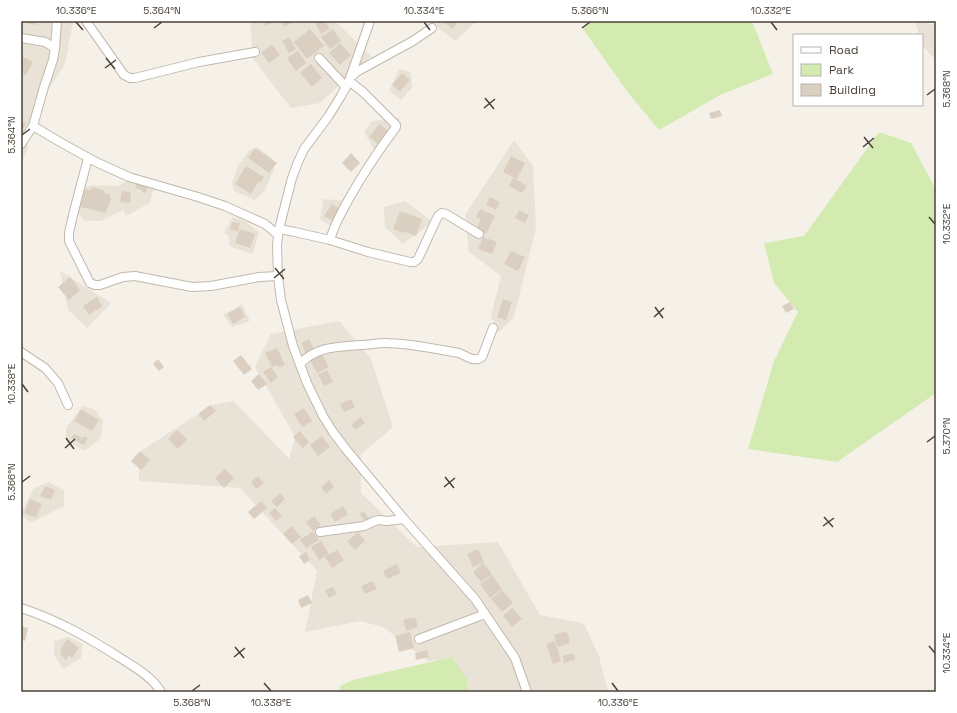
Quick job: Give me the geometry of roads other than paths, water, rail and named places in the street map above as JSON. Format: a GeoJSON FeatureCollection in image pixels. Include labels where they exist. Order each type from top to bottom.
{"type":"FeatureCollection","features":[{"type":"Feature","properties":{"kind":"street"},"geometry":{"type":"LineString","coordinates":[[21,144],[33,126],[53,60],[57,21]]}},
{"type":"Feature","properties":{"kind":"street"},"geometry":{"type":"LineString","coordinates":[[86,21],[124,75],[130,78],[199,62],[255,52]]}},
{"type":"Feature","properties":{"kind":"street"},"geometry":{"type":"LineString","coordinates":[[370,21],[348,82],[328,118],[304,149],[292,178],[277,246],[278,276],[281,300],[293,346],[307,383],[323,416],[345,448],[404,519],[475,599],[515,658],[527,692]]}},
{"type":"Feature","properties":{"kind":"street"},"geometry":{"type":"LineString","coordinates":[[348,82],[363,68],[413,41],[432,28]]}},
{"type":"Feature","properties":{"kind":"street"},"geometry":{"type":"LineString","coordinates":[[45,42],[56,35]]}},
{"type":"Feature","properties":{"kind":"street"},"geometry":{"type":"LineString","coordinates":[[21,38],[45,42],[55,48]]}},
{"type":"Feature","properties":{"kind":"street"},"geometry":{"type":"LineString","coordinates":[[319,58],[348,82],[363,92],[396,125],[364,172],[345,206],[332,232],[330,240]]}},
{"type":"Feature","properties":{"kind":"street"},"geometry":{"type":"LineString","coordinates":[[33,126],[88,158],[129,178],[198,196],[225,206],[279,232],[295,232],[330,240],[368,252],[410,262],[414,262],[418,258],[438,216],[442,213],[479,234]]}},
{"type":"Feature","properties":{"kind":"street"},"geometry":{"type":"LineString","coordinates":[[88,158],[69,232],[69,241],[90,282],[95,285],[100,285],[124,277],[135,276],[192,287],[211,286],[259,277],[278,276]]}},
{"type":"Feature","properties":{"kind":"street"},"geometry":{"type":"LineString","coordinates":[[300,364],[308,357],[328,348],[384,343],[402,344],[459,353],[474,360],[478,360],[482,357],[493,328]]}},
{"type":"Feature","properties":{"kind":"street"},"geometry":{"type":"LineString","coordinates":[[21,352],[44,368],[58,383],[68,405]]}},
{"type":"Feature","properties":{"kind":"street"},"geometry":{"type":"LineString","coordinates":[[320,532],[364,526],[379,520],[388,521],[404,519]]}},
{"type":"Feature","properties":{"kind":"street"},"geometry":{"type":"LineString","coordinates":[[21,608],[42,615],[78,632],[143,672],[161,692]]}},
{"type":"Feature","properties":{"kind":"street"},"geometry":{"type":"LineString","coordinates":[[419,639],[485,614]]}}]}
